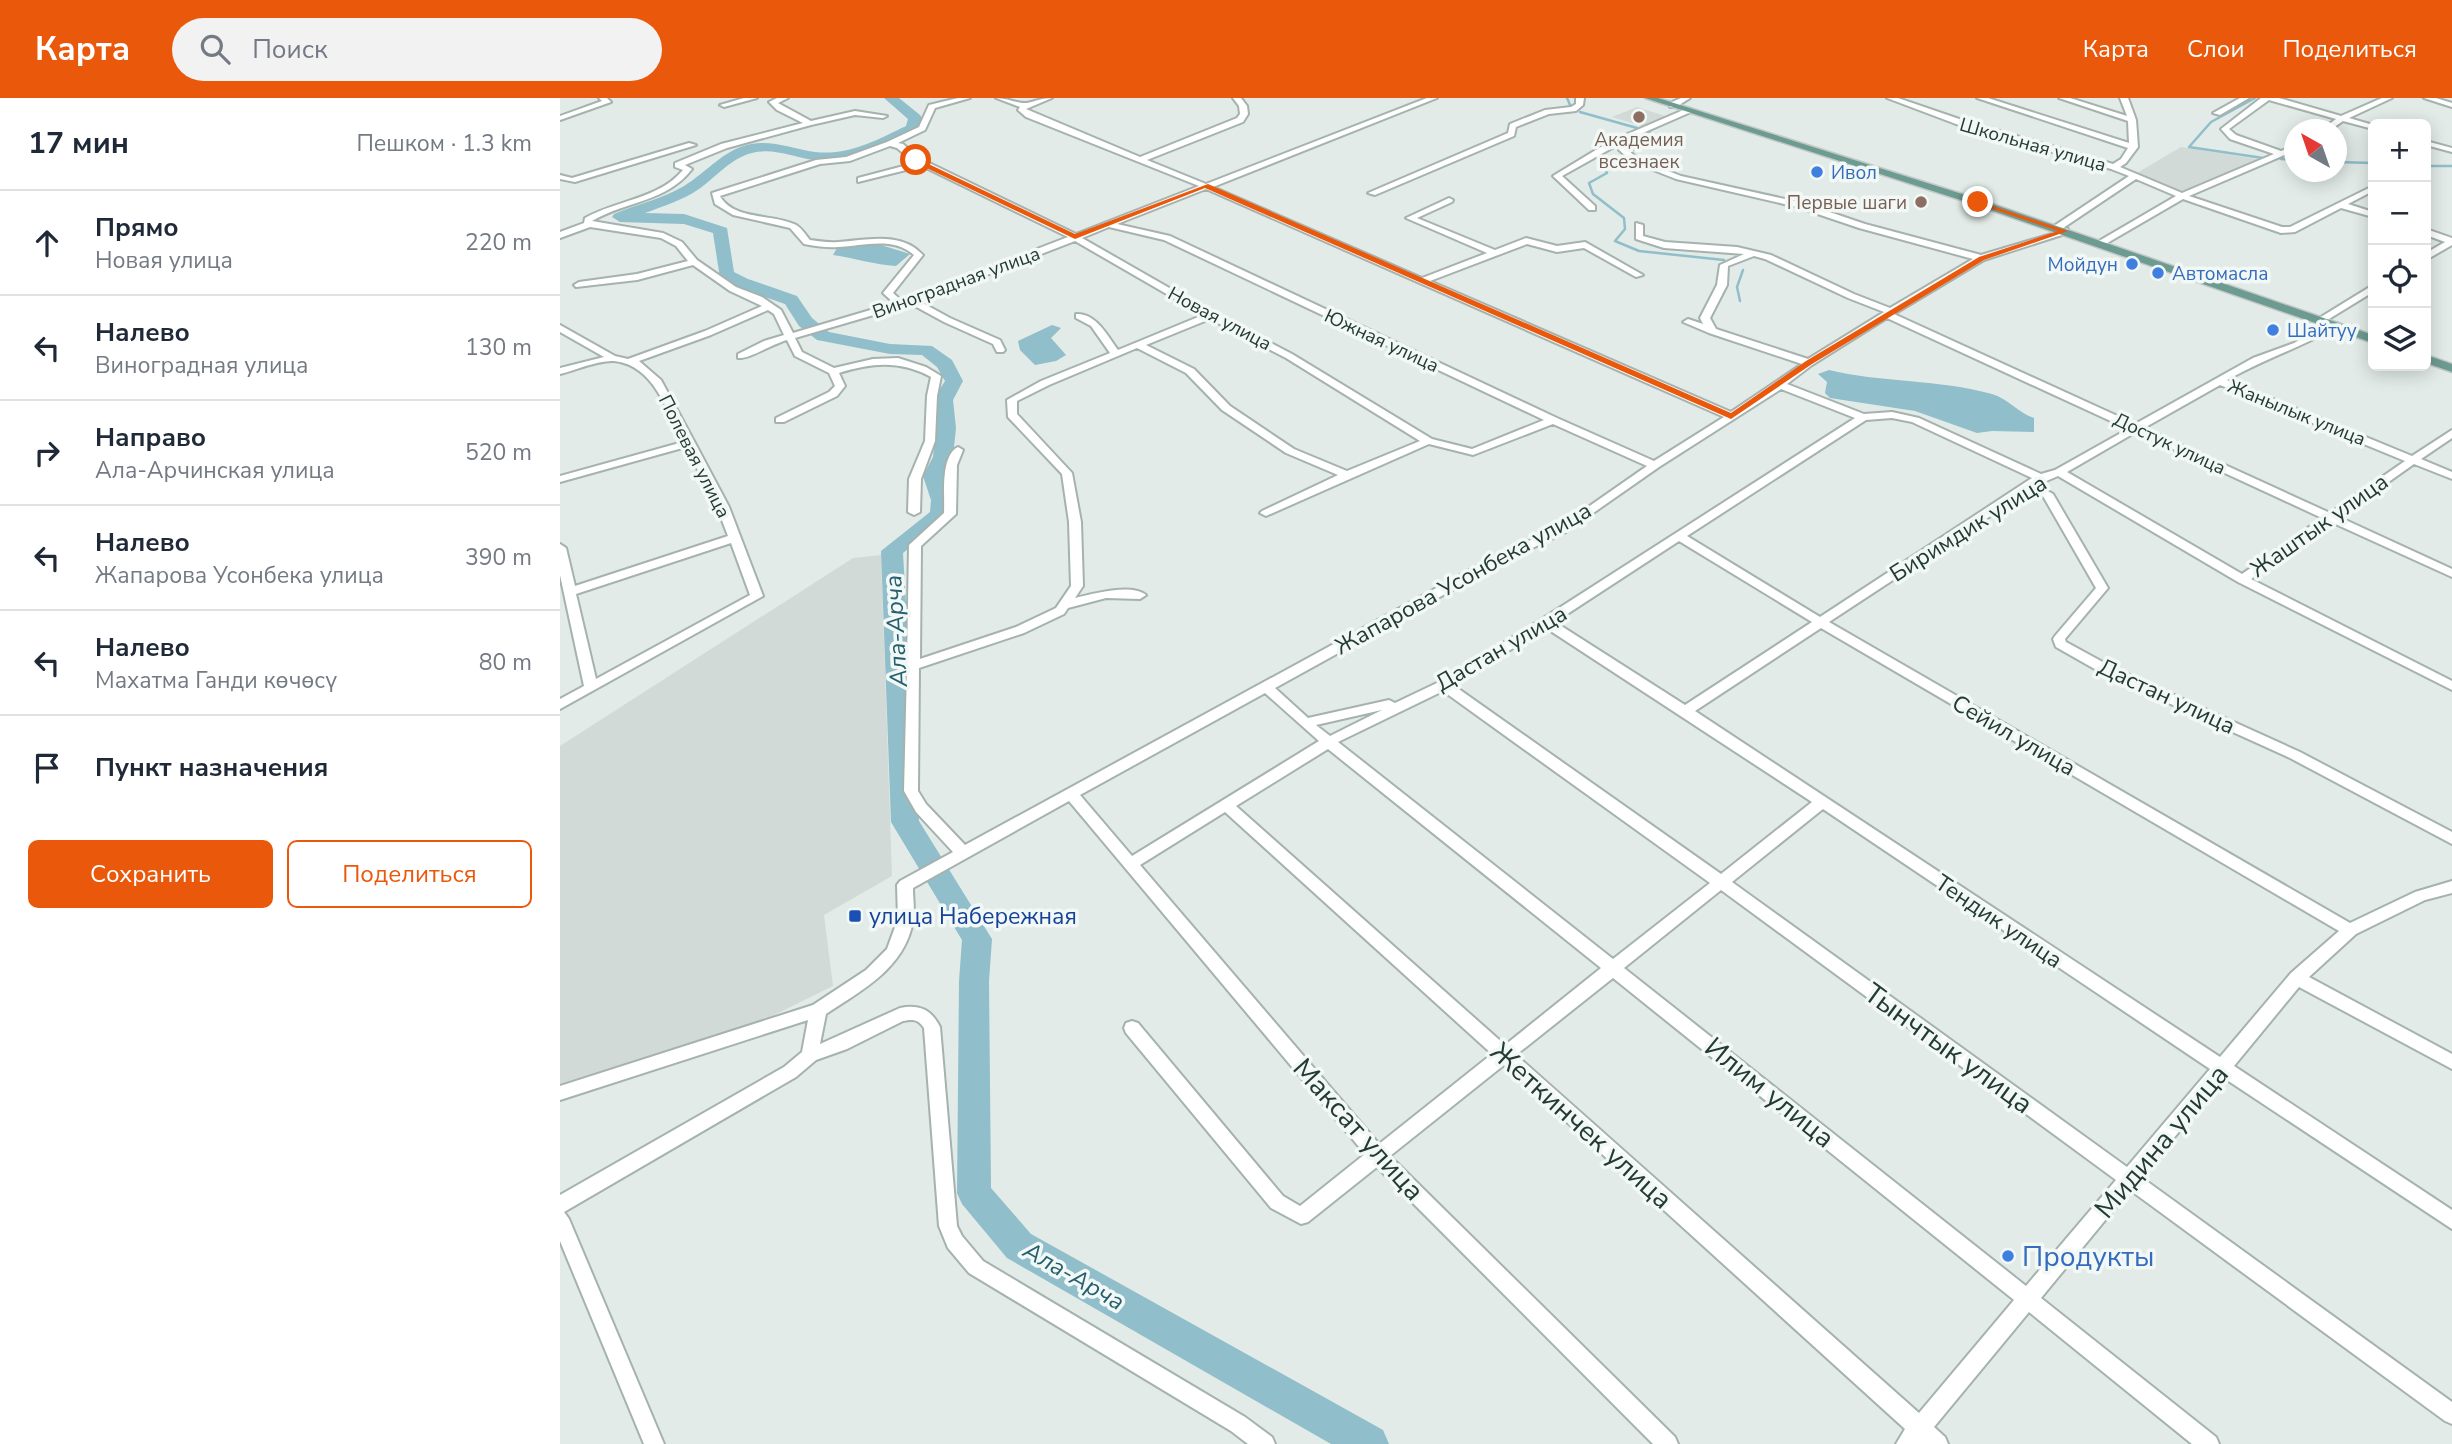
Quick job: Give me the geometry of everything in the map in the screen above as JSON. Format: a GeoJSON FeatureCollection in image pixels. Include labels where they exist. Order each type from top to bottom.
{"type":"FeatureCollection","features":[{"type":"Feature","properties":{"kind":"main road"},"geometry":{"type":"LineString","coordinates":[[1649,98],[2061,229],[2368,337]]}},
{"type":"Feature","properties":{"kind":"main road"},"geometry":{"type":"LineString","coordinates":[[2431,361],[2452,368]]}},
{"type":"Feature","properties":{"kind":"street"},"geometry":{"type":"LineString","coordinates":[[560,118],[607,102],[603,98]]}},
{"type":"Feature","properties":{"kind":"street"},"geometry":{"type":"LineString","coordinates":[[724,105],[753,98]]}},
{"type":"Feature","properties":{"kind":"street"},"geometry":{"type":"LineString","coordinates":[[764,98],[810,123]]}},
{"type":"Feature","properties":{"kind":"street"},"geometry":{"type":"LineString","coordinates":[[773,102],[784,98]]}},
{"type":"Feature","properties":{"kind":"street"},"geometry":{"type":"LineString","coordinates":[[900,304],[888,293],[904,274],[906,267],[919,255],[913,248],[899,243],[865,241],[832,245],[807,243],[793,226],[737,214],[718,202],[715,195],[819,162],[847,159],[890,144],[922,128],[932,107],[966,98]]}},
{"type":"Feature","properties":{"kind":"street"},"geometry":{"type":"LineString","coordinates":[[1000,98],[1024,106],[1048,98]]}},
{"type":"Feature","properties":{"kind":"street"},"geometry":{"type":"LineString","coordinates":[[1140,160],[1240,120],[1244,114],[1243,106],[1237,98]]}},
{"type":"Feature","properties":{"kind":"street","name":"Виноградная улица"},"geometry":{"type":"LineString","coordinates":[[741,356],[767,343],[912,301],[1433,98]]}},
{"type":"Feature","properties":{"kind":"street"},"geometry":{"type":"LineString","coordinates":[[1372,193],[1511,134],[1514,126],[1548,112],[1573,109],[1579,105],[1580,98]]}},
{"type":"Feature","properties":{"kind":"street"},"geometry":{"type":"LineString","coordinates":[[1673,106],[1686,98]]}},
{"type":"Feature","properties":{"kind":"street","name":"Школьная улица"},"geometry":{"type":"LineString","coordinates":[[1891,98],[1959,122],[2114,167],[2182,195],[2287,231],[2368,191]]}},
{"type":"Feature","properties":{"kind":"street"},"geometry":{"type":"LineString","coordinates":[[1981,98],[2133,147]]}},
{"type":"Feature","properties":{"kind":"street"},"geometry":{"type":"LineString","coordinates":[[2063,98],[2132,120]]}},
{"type":"Feature","properties":{"kind":"street"},"geometry":{"type":"LineString","coordinates":[[2114,167],[2127,161],[2133,147],[2132,120],[2124,98]]}},
{"type":"Feature","properties":{"kind":"street"},"geometry":{"type":"LineString","coordinates":[[2217,113],[2245,98]]}},
{"type":"Feature","properties":{"kind":"street"},"geometry":{"type":"LineString","coordinates":[[2283,154],[2233,137],[2225,129],[2269,98],[2368,126]]}},
{"type":"Feature","properties":{"kind":"street"},"geometry":{"type":"LineString","coordinates":[[2342,118],[2388,98]]}},
{"type":"Feature","properties":{"kind":"street"},"geometry":{"type":"LineString","coordinates":[[2428,98],[2452,105]]}},
{"type":"Feature","properties":{"kind":"street"},"geometry":{"type":"LineString","coordinates":[[1024,106],[1022,110],[1029,115],[1205,186],[1731,416]]}},
{"type":"Feature","properties":{"kind":"street"},"geometry":{"type":"LineString","coordinates":[[1592,208],[1558,176],[1626,137],[1688,110]]}},
{"type":"Feature","properties":{"kind":"street"},"geometry":{"type":"LineString","coordinates":[[678,164],[723,146],[810,123],[855,113],[883,116]]}},
{"type":"Feature","properties":{"kind":"street"},"geometry":{"type":"LineString","coordinates":[[1626,137],[1623,150],[1630,160],[1651,168],[1723,190],[1737,190],[1800,205],[1860,225],[1981,258]]}},
{"type":"Feature","properties":{"kind":"street","name":"Новая улица"},"geometry":{"type":"LineString","coordinates":[[890,144],[900,146],[923,163],[1075,237],[1289,356],[1428,441],[1473,452],[1553,420]]}},
{"type":"Feature","properties":{"kind":"street"},"geometry":{"type":"LineString","coordinates":[[2431,144],[2452,150]]}},
{"type":"Feature","properties":{"kind":"street"},"geometry":{"type":"LineString","coordinates":[[560,177],[572,180],[692,145]]}},
{"type":"Feature","properties":{"kind":"street"},"geometry":{"type":"LineString","coordinates":[[2102,243],[2182,195],[2283,154]]}},
{"type":"Feature","properties":{"kind":"street"},"geometry":{"type":"LineString","coordinates":[[589,224],[593,216],[641,200],[681,180],[688,169],[654,157]]}},
{"type":"Feature","properties":{"kind":"street"},"geometry":{"type":"LineString","coordinates":[[860,180],[923,163]]}},
{"type":"Feature","properties":{"kind":"street","name":"Жапарова Усонбека улица"},"geometry":{"type":"LineString","coordinates":[[818,1010],[882,969],[898,950],[906,922],[905,885],[1499,559],[1562,530],[1654,465],[1780,385],[1809,363],[1981,258],[2061,229],[2135,176]]}},
{"type":"Feature","properties":{"kind":"street"},"geometry":{"type":"LineString","coordinates":[[1450,200],[1410,218],[1492,252]]}},
{"type":"Feature","properties":{"kind":"street"},"geometry":{"type":"LineString","coordinates":[[2341,205],[2368,213]]}},
{"type":"Feature","properties":{"kind":"street"},"geometry":{"type":"LineString","coordinates":[[560,235],[589,224],[663,236],[679,244],[694,262],[733,289],[778,312],[798,354],[833,371],[840,386],[833,394],[780,420]]}},
{"type":"Feature","properties":{"kind":"street","name":"Южная улица"},"geometry":{"type":"LineString","coordinates":[[1106,225],[1167,238],[1654,465]]}},
{"type":"Feature","properties":{"kind":"street","name":"Достук улица"},"geometry":{"type":"LineString","coordinates":[[1639,225],[1639,237],[1664,245],[1768,257],[2452,573]]}},
{"type":"Feature","properties":{"kind":"street"},"geometry":{"type":"LineString","coordinates":[[2431,234],[2452,241]]}},
{"type":"Feature","properties":{"kind":"street"},"geometry":{"type":"LineString","coordinates":[[1421,281],[1525,241],[1557,249],[1584,245],[1640,275]]}},
{"type":"Feature","properties":{"kind":"street"},"geometry":{"type":"LineString","coordinates":[[2431,254],[2452,241]]}},
{"type":"Feature","properties":{"kind":"street"},"geometry":{"type":"LineString","coordinates":[[1711,329],[1705,318],[1722,285],[1724,265],[1753,254]]}},
{"type":"Feature","properties":{"kind":"street"},"geometry":{"type":"LineString","coordinates":[[579,285],[637,277],[694,262]]}},
{"type":"Feature","properties":{"kind":"street"},"geometry":{"type":"LineString","coordinates":[[2320,320],[2368,291]]}},
{"type":"Feature","properties":{"kind":"street"},"geometry":{"type":"LineString","coordinates":[[912,301],[997,342],[1000,350]]}},
{"type":"Feature","properties":{"kind":"street"},"geometry":{"type":"LineString","coordinates":[[628,362],[708,333],[769,306]]}},
{"type":"Feature","properties":{"kind":"street"},"geometry":{"type":"LineString","coordinates":[[911,666],[1020,630],[1060,611],[1077,586],[1076,523],[1067,473],[1012,415],[1012,400],[1045,383],[1210,314]]}},
{"type":"Feature","properties":{"kind":"street"},"geometry":{"type":"LineString","coordinates":[[1080,316],[1094,324],[1115,353]]}},
{"type":"Feature","properties":{"kind":"street"},"geometry":{"type":"LineString","coordinates":[[1688,322],[1809,363]]}},
{"type":"Feature","properties":{"kind":"street","name":"Биримдик улица"},"geometry":{"type":"LineString","coordinates":[[1685,711],[2035,482],[2059,472],[2220,380],[2334,325]]}},
{"type":"Feature","properties":{"kind":"street","name":"Полевая улица"},"geometry":{"type":"LineString","coordinates":[[560,328],[612,358],[638,365],[656,380],[723,508],[757,596],[591,686]]}},
{"type":"Feature","properties":{"kind":"street"},"geometry":{"type":"LineString","coordinates":[[1136,344],[1190,371],[1226,408],[1290,451],[1347,475]]}},
{"type":"Feature","properties":{"kind":"street"},"geometry":{"type":"LineString","coordinates":[[560,372],[612,358]]}},
{"type":"Feature","properties":{"kind":"street"},"geometry":{"type":"LineString","coordinates":[[833,371],[894,359],[918,365],[936,376],[929,441],[915,479],[914,512]]}},
{"type":"Feature","properties":{"kind":"street","name":"Жанылык улица"},"geometry":{"type":"LineString","coordinates":[[2220,380],[2452,476]]}},
{"type":"Feature","properties":{"kind":"street"},"geometry":{"type":"LineString","coordinates":[[1780,385],[1863,417],[1892,415],[1915,420],[2035,482]]}},
{"type":"Feature","properties":{"kind":"street","name":"Дастан улица"},"geometry":{"type":"LineString","coordinates":[[1130,864],[1330,741],[1424,692],[1444,685],[1681,537],[1863,417]]}},
{"type":"Feature","properties":{"kind":"street","name":"Жаштык улица"},"geometry":{"type":"LineString","coordinates":[[2452,433],[2242,579],[2452,686]]}},
{"type":"Feature","properties":{"kind":"street"},"geometry":{"type":"LineString","coordinates":[[1266,513],[1428,441]]}},
{"type":"Feature","properties":{"kind":"street"},"geometry":{"type":"LineString","coordinates":[[560,479],[690,443]]}},
{"type":"Feature","properties":{"kind":"street"},"geometry":{"type":"LineString","coordinates":[[958,450],[952,465],[950,514],[915,545],[911,791],[921,808],[963,853]]}},
{"type":"Feature","properties":{"kind":"street"},"geometry":{"type":"LineString","coordinates":[[2059,472],[2242,579]]}},
{"type":"Feature","properties":{"kind":"street","name":"Дастан улица"},"geometry":{"type":"LineString","coordinates":[[2035,482],[2047,494],[2102,588],[2059,639],[2060,644],[2105,669],[2295,755],[2452,839]]}},
{"type":"Feature","properties":{"kind":"street","name":"Сейил улица"},"geometry":{"type":"LineString","coordinates":[[1681,537],[1822,623],[2350,930]]}},
{"type":"Feature","properties":{"kind":"street"},"geometry":{"type":"LineString","coordinates":[[572,591],[735,538]]}},
{"type":"Feature","properties":{"kind":"street"},"geometry":{"type":"LineString","coordinates":[[560,548],[572,591],[591,686],[560,705]]}},
{"type":"Feature","properties":{"kind":"street"},"geometry":{"type":"LineString","coordinates":[[1064,605],[1106,594],[1140,595]]}},
{"type":"Feature","properties":{"kind":"street","name":"Тендик улица"},"geometry":{"type":"LineString","coordinates":[[1546,622],[1685,711],[2452,1220]]}},
{"type":"Feature","properties":{"kind":"street","name":"Тынчтык улица"},"geometry":{"type":"LineString","coordinates":[[1444,685],[2130,1178],[2452,1414]]}},
{"type":"Feature","properties":{"kind":"street","name":"Илим улица"},"geometry":{"type":"LineString","coordinates":[[1266,687],[1305,723],[2209,1444]]}},
{"type":"Feature","properties":{"kind":"street"},"geometry":{"type":"LineString","coordinates":[[1305,723],[1380,707],[1424,692]]}},
{"type":"Feature","properties":{"kind":"street","name":"Максат улица"},"geometry":{"type":"LineString","coordinates":[[1071,794],[1377,1155],[1668,1444]]}},
{"type":"Feature","properties":{"kind":"street"},"geometry":{"type":"LineString","coordinates":[[1132,1028],[1277,1202],[1301,1216],[1821,803]]}},
{"type":"Feature","properties":{"kind":"street","name":"Жеткинчек улица"},"geometry":{"type":"LineString","coordinates":[[1226,805],[1938,1444]]}},
{"type":"Feature","properties":{"kind":"street","name":"Мидина улица"},"geometry":{"type":"LineString","coordinates":[[1906,1444],[2297,978],[2350,930],[2420,896],[2452,887]]}},
{"type":"Feature","properties":{"kind":"street"},"geometry":{"type":"LineString","coordinates":[[2297,978],[2452,1062]]}},
{"type":"Feature","properties":{"kind":"street"},"geometry":{"type":"LineString","coordinates":[[560,1093],[818,1010],[810,1055]]}},
{"type":"Feature","properties":{"kind":"street"},"geometry":{"type":"LineString","coordinates":[[560,1205],[789,1072],[810,1055],[841,1044],[900,1015],[913,1012],[926,1017],[932,1027],[948,1226],[955,1242],[976,1266],[1238,1424],[1265,1444]]}},
{"type":"Feature","properties":{"kind":"street"},"geometry":{"type":"LineString","coordinates":[[560,1219],[654,1444]]}},
{"type":"Feature","properties":{"kind":"shaded area","name":"Академия всезнаек"},"geometry":{"type":"Polygon","coordinates":[[[1637,107],[1665,116],[1642,126],[1612,117],[1637,107]]]}},
{"type":"Feature","properties":{"kind":"shaded area"},"geometry":{"type":"Polygon","coordinates":[[[2181,147],[2263,160],[2183,193],[2137,173],[2181,147]]]}},
{"type":"Feature","properties":{"kind":"shaded area"},"geometry":{"type":"Polygon","coordinates":[[[881,555],[892,876],[824,915],[833,986],[754,1025],[560,1085],[560,746],[853,558],[881,555]]]}},
{"type":"Feature","properties":{"kind":"water"},"geometry":{"type":"Polygon","coordinates":[[[869,244],[910,254],[896,266],[833,255],[837,248],[869,244]]]}},
{"type":"Feature","properties":{"kind":"water"},"geometry":{"type":"Polygon","coordinates":[[[1052,325],[1061,328],[1051,338],[1066,355],[1056,361],[1035,365],[1020,350],[1018,341],[1052,325]]]}},
{"type":"Feature","properties":{"kind":"water"},"geometry":{"type":"Polygon","coordinates":[[[1829,370],[1992,394],[2034,418],[2034,432],[1977,433],[1915,411],[1830,398],[1825,393],[1827,382],[1818,374],[1829,370]]]}},
{"type":"Feature","properties":{"kind":"waterway","name":"Ала-Арча"},"geometry":{"type":"LineString","coordinates":[[891,98],[915,118],[912,128],[877,145],[841,156],[828,157],[776,148],[752,148],[734,155],[681,194],[620,217],[684,219],[709,225],[721,231],[726,274],[742,283],[791,300],[805,322],[823,336],[890,349],[926,350],[945,364],[954,381],[943,400],[946,428],[943,457],[933,476],[942,500],[940,514],[892,551],[905,822],[977,939],[974,981],[974,1193],[1019,1246],[1369,1444]]}},
{"type":"Feature","properties":{"kind":"waterway"},"geometry":{"type":"LineString","coordinates":[[1567,98],[1570,105]]}},
{"type":"Feature","properties":{"kind":"waterway"},"geometry":{"type":"LineString","coordinates":[[2255,98],[2211,122],[2189,147],[2263,158]]}},
{"type":"Feature","properties":{"kind":"waterway"},"geometry":{"type":"LineString","coordinates":[[1580,112],[1637,128]]}},
{"type":"Feature","properties":{"kind":"waterway"},"geometry":{"type":"LineString","coordinates":[[1633,150],[1647,146],[1650,132]]}},
{"type":"Feature","properties":{"kind":"waterway"},"geometry":{"type":"LineString","coordinates":[[1615,156],[1604,168],[1607,173],[1589,183],[1593,194],[1624,218],[1625,229],[1615,241],[1639,251],[1724,260]]}},
{"type":"Feature","properties":{"kind":"waterway"},"geometry":{"type":"LineString","coordinates":[[2347,162],[2368,163]]}},
{"type":"Feature","properties":{"kind":"waterway"},"geometry":{"type":"LineString","coordinates":[[2431,166],[2452,166]]}},
{"type":"Feature","properties":{"kind":"waterway"},"geometry":{"type":"LineString","coordinates":[[1740,301],[1737,287],[1743,270]]}},
{"type":"Feature","properties":{"kind":"place","name":"Академия всезнаек"},"geometry":{"type":"Point","coordinates":[1639,117]}},
{"type":"Feature","properties":{"kind":"place","name":"Ивол"},"geometry":{"type":"Point","coordinates":[1817,172]}},
{"type":"Feature","properties":{"kind":"place","name":"Первые шаги"},"geometry":{"type":"Point","coordinates":[1921,202]}},
{"type":"Feature","properties":{"kind":"place","name":"Мойдун"},"geometry":{"type":"Point","coordinates":[2132,264]}},
{"type":"Feature","properties":{"kind":"place","name":"Автомасла"},"geometry":{"type":"Point","coordinates":[2158,273]}},
{"type":"Feature","properties":{"kind":"place","name":"Шайтуу"},"geometry":{"type":"Point","coordinates":[2273,330]}},
{"type":"Feature","properties":{"kind":"place","name":"улица Набережная"},"geometry":{"type":"Point","coordinates":[855,916]}},
{"type":"Feature","properties":{"kind":"place","name":"Продукты"},"geometry":{"type":"Point","coordinates":[2008,1256]}},
{"type":"Feature","properties":{"kind":"route"},"geometry":{"type":"LineString","coordinates":[[916,160],[1075,237],[1205,186],[1731,416],[1809,363],[1981,258],[2065,231],[1978,202]]}}]}
